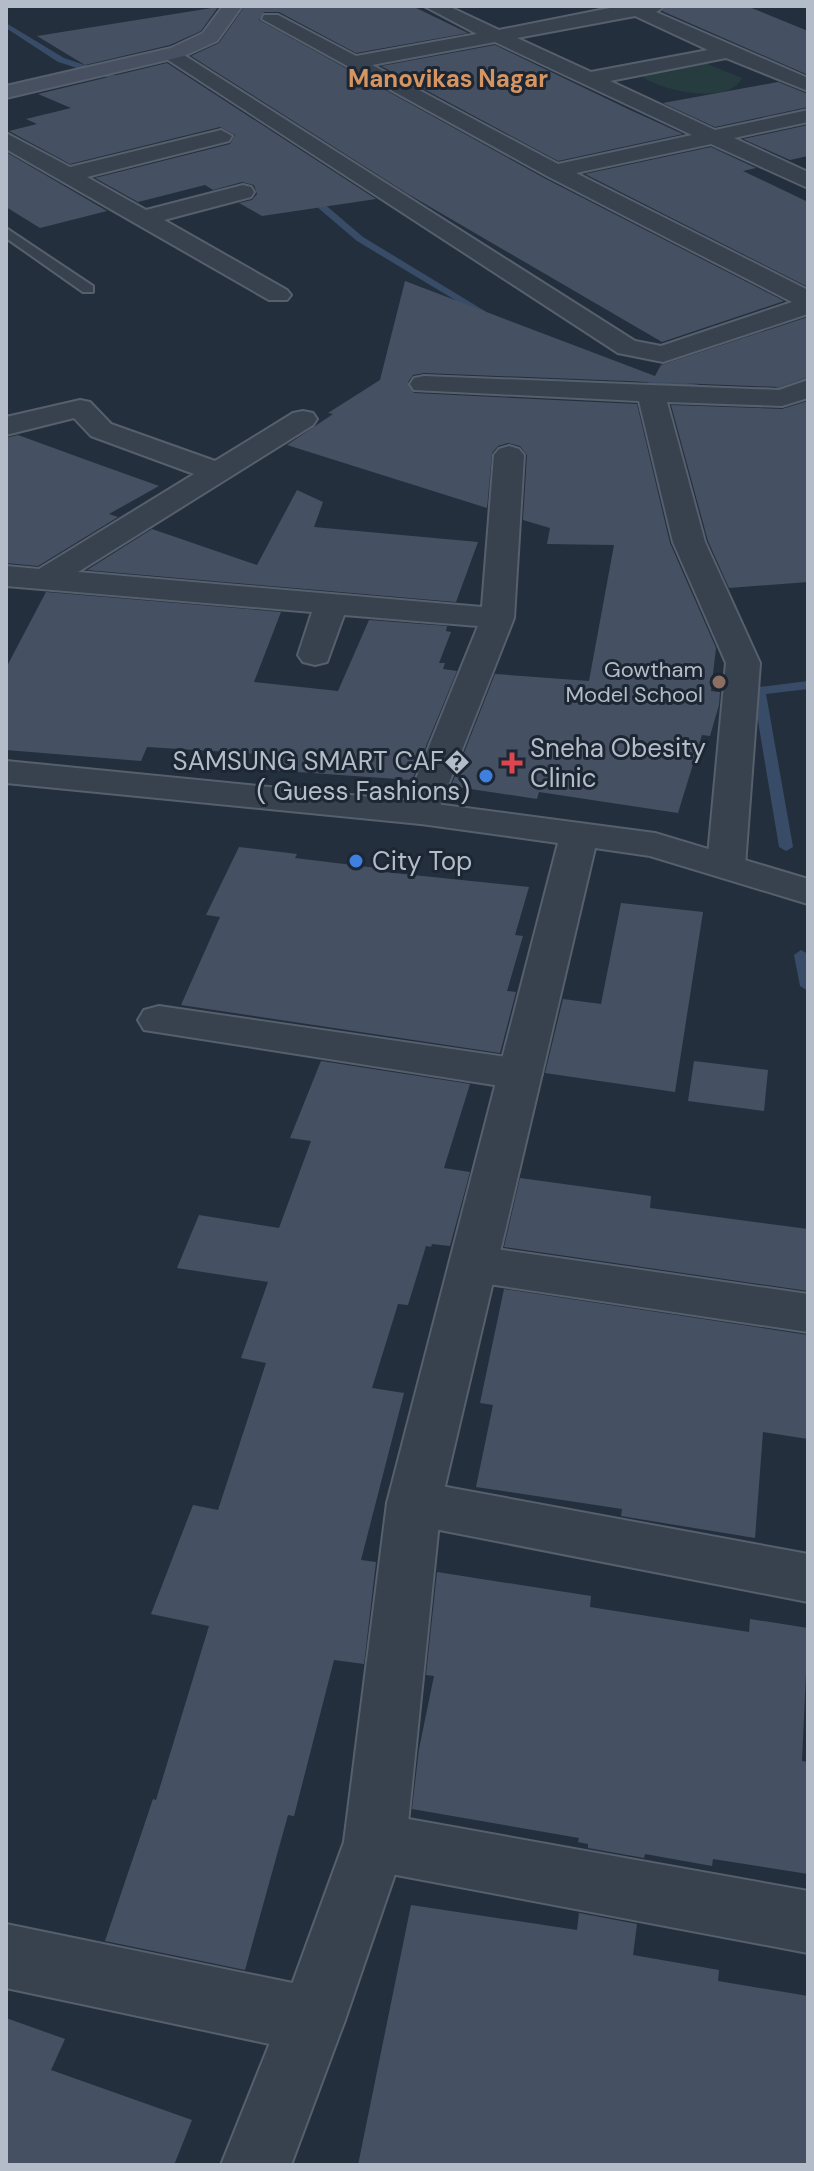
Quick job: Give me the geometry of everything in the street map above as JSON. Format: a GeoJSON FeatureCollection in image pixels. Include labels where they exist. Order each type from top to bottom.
{"type":"FeatureCollection","features":[{"type":"Feature","properties":{"kind":"main road"},"geometry":{"type":"LineString","coordinates":[[6,92],[169,54],[210,37],[233,6]]}},
{"type":"Feature","properties":{"kind":"street"},"geometry":{"type":"LineString","coordinates":[[433,6],[808,181]]}},
{"type":"Feature","properties":{"kind":"street"},"geometry":{"type":"LineString","coordinates":[[352,63],[640,7],[728,52],[808,85]]}},
{"type":"Feature","properties":{"kind":"street"},"geometry":{"type":"LineString","coordinates":[[271,19],[808,303]]}},
{"type":"Feature","properties":{"kind":"street"},"geometry":{"type":"LineString","coordinates":[[587,79],[728,52]]}},
{"type":"Feature","properties":{"kind":"street"},"geometry":{"type":"LineString","coordinates":[[169,54],[627,347],[663,354],[808,303]]}},
{"type":"Feature","properties":{"kind":"street"},"geometry":{"type":"LineString","coordinates":[[555,171],[808,116]]}},
{"type":"Feature","properties":{"kind":"street"},"geometry":{"type":"LineString","coordinates":[[67,175],[221,136]]}},
{"type":"Feature","properties":{"kind":"street"},"geometry":{"type":"LineString","coordinates":[[6,140],[278,295]]}},
{"type":"Feature","properties":{"kind":"street"},"geometry":{"type":"LineString","coordinates":[[144,218],[243,192]]}},
{"type":"Feature","properties":{"kind":"street"},"geometry":{"type":"LineString","coordinates":[[424,384],[782,398],[808,388]]}},
{"type":"Feature","properties":{"kind":"street"},"geometry":{"type":"LineString","coordinates":[[651,393],[689,542],[743,663],[726,866]]}},
{"type":"Feature","properties":{"kind":"street"},"geometry":{"type":"LineString","coordinates":[[6,426],[80,408],[101,430],[218,472]]}},
{"type":"Feature","properties":{"kind":"street"},"geometry":{"type":"LineString","coordinates":[[45,579],[303,419]]}},
{"type":"Feature","properties":{"kind":"street"},"geometry":{"type":"LineString","coordinates":[[421,813],[498,618],[509,455]]}},
{"type":"Feature","properties":{"kind":"street"},"geometry":{"type":"LineString","coordinates":[[6,576],[498,618]]}},
{"type":"Feature","properties":{"kind":"street"},"geometry":{"type":"LineString","coordinates":[[315,655],[331,603]]}},
{"type":"Feature","properties":{"kind":"street"},"geometry":{"type":"LineString","coordinates":[[6,772],[421,813],[655,845],[808,892]]}},
{"type":"Feature","properties":{"kind":"street"},"geometry":{"type":"LineString","coordinates":[[256,2165],[312,2020],[375,1842],[414,1503],[579,835]]}},
{"type":"Feature","properties":{"kind":"street"},"geometry":{"type":"LineString","coordinates":[[159,1020],[520,1074]]}},
{"type":"Feature","properties":{"kind":"street"},"geometry":{"type":"LineString","coordinates":[[475,1264],[808,1313]]}},
{"type":"Feature","properties":{"kind":"street"},"geometry":{"type":"LineString","coordinates":[[414,1503],[808,1578]]}},
{"type":"Feature","properties":{"kind":"street"},"geometry":{"type":"LineString","coordinates":[[375,1842],[808,1922]]}},
{"type":"Feature","properties":{"kind":"street"},"geometry":{"type":"LineString","coordinates":[[6,1956],[312,2020]]}},
{"type":"Feature","properties":{"kind":"lane"},"geometry":{"type":"LineString","coordinates":[[6,232],[88,289]]}},
{"type":"Feature","properties":{"kind":"green space"},"geometry":{"type":"Polygon","coordinates":[[[700,61],[742,78],[734,87],[707,94],[674,90],[637,73],[700,61]]]}},
{"type":"Feature","properties":{"kind":"building"},"geometry":{"type":"Polygon","coordinates":[[[245,6],[412,6],[468,33],[356,53],[279,12],[264,12],[259,20],[546,179],[784,301],[662,342],[408,194],[191,56],[219,43],[245,6]]]}},
{"type":"Feature","properties":{"kind":"building"},"geometry":{"type":"Polygon","coordinates":[[[668,6],[747,6],[808,31],[808,75],[662,11],[668,6]]]}},
{"type":"Feature","properties":{"kind":"building"},"geometry":{"type":"Polygon","coordinates":[[[218,7],[201,31],[170,45],[85,65],[37,36],[218,7]]]}},
{"type":"Feature","properties":{"kind":"building"},"geometry":{"type":"Polygon","coordinates":[[[495,45],[683,134],[558,161],[381,66],[495,45]]]}},
{"type":"Feature","properties":{"kind":"building"},"geometry":{"type":"Polygon","coordinates":[[[167,63],[376,199],[262,216],[239,203],[252,200],[257,194],[254,185],[242,182],[213,190],[205,185],[138,202],[95,178],[230,144],[235,135],[220,127],[70,164],[9,131],[37,124],[26,119],[71,108],[38,94],[167,63]]]}},
{"type":"Feature","properties":{"kind":"building"},"geometry":{"type":"Polygon","coordinates":[[[778,82],[808,94],[808,107],[715,127],[663,103],[778,82]]]}},
{"type":"Feature","properties":{"kind":"building"},"geometry":{"type":"Polygon","coordinates":[[[808,125],[808,156],[790,160],[743,139],[808,125]]]}},
{"type":"Feature","properties":{"kind":"building"},"geometry":{"type":"Polygon","coordinates":[[[711,147],[756,168],[743,171],[808,202],[808,287],[585,174],[711,147]]]}},
{"type":"Feature","properties":{"kind":"building"},"geometry":{"type":"Polygon","coordinates":[[[6,152],[107,211],[40,228],[6,207],[6,152]]]}},
{"type":"Feature","properties":{"kind":"building"},"geometry":{"type":"Polygon","coordinates":[[[405,281],[655,376],[661,365],[808,317],[808,377],[779,387],[424,373],[413,375],[408,382],[414,393],[637,404],[670,543],[716,648],[711,691],[720,692],[719,705],[710,736],[702,735],[678,813],[539,792],[537,799],[451,786],[495,674],[589,681],[614,545],[547,544],[550,528],[523,520],[527,455],[520,446],[508,443],[498,446],[492,453],[487,508],[287,445],[333,414],[328,413],[380,380],[405,281]]]}},
{"type":"Feature","properties":{"kind":"building"},"geometry":{"type":"Polygon","coordinates":[[[808,401],[808,582],[729,588],[708,541],[671,405],[782,409],[808,401]]]}},
{"type":"Feature","properties":{"kind":"building"},"geometry":{"type":"Polygon","coordinates":[[[18,435],[159,486],[109,514],[118,517],[38,566],[6,563],[6,438],[18,435]]]}},
{"type":"Feature","properties":{"kind":"building"},"geometry":{"type":"Polygon","coordinates":[[[297,490],[323,502],[314,527],[478,542],[456,602],[87,570],[152,529],[257,565],[297,490]]]}},
{"type":"Feature","properties":{"kind":"building"},"geometry":{"type":"Polygon","coordinates":[[[46,592],[281,612],[254,682],[338,691],[369,620],[447,626],[446,631],[451,632],[439,663],[445,663],[443,669],[457,671],[412,780],[253,769],[258,754],[147,747],[141,761],[6,750],[6,668],[46,592]]]}},
{"type":"Feature","properties":{"kind":"building"},"geometry":{"type":"Polygon","coordinates":[[[239,847],[297,854],[295,858],[385,869],[384,872],[529,887],[515,935],[523,936],[507,991],[516,992],[500,1053],[181,1005],[220,917],[206,915],[239,847]]]}},
{"type":"Feature","properties":{"kind":"building"},"geometry":{"type":"Polygon","coordinates":[[[621,903],[703,912],[675,1092],[545,1073],[563,999],[601,1004],[621,903]]]}},
{"type":"Feature","properties":{"kind":"building"},"geometry":{"type":"Polygon","coordinates":[[[321,1061],[470,1084],[444,1168],[470,1172],[450,1246],[426,1246],[408,1305],[398,1304],[372,1388],[404,1393],[361,1560],[376,1562],[364,1664],[334,1660],[294,1816],[288,1815],[245,1970],[105,1941],[153,1799],[156,1800],[209,1626],[151,1614],[193,1505],[218,1510],[266,1363],[241,1358],[268,1282],[177,1268],[199,1215],[279,1228],[311,1141],[290,1138],[321,1061]]]}},
{"type":"Feature","properties":{"kind":"building"},"geometry":{"type":"Polygon","coordinates":[[[694,1061],[768,1070],[764,1111],[688,1101],[694,1061]]]}},
{"type":"Feature","properties":{"kind":"building"},"geometry":{"type":"Polygon","coordinates":[[[520,1178],[651,1196],[650,1208],[808,1229],[808,1291],[504,1247],[520,1178]]]}},
{"type":"Feature","properties":{"kind":"building"},"geometry":{"type":"Polygon","coordinates":[[[504,1289],[808,1335],[808,1439],[763,1432],[755,1538],[621,1516],[622,1509],[476,1487],[493,1405],[480,1403],[504,1289]]]}},
{"type":"Feature","properties":{"kind":"building"},"geometry":{"type":"Polygon","coordinates":[[[437,1572],[591,1596],[590,1607],[749,1632],[750,1619],[808,1628],[802,1761],[808,1762],[808,1874],[713,1859],[712,1866],[645,1854],[644,1858],[588,1848],[588,1844],[578,1842],[579,1838],[412,1809],[419,1749],[434,1676],[426,1675],[437,1572]]]}},
{"type":"Feature","properties":{"kind":"building"},"geometry":{"type":"Polygon","coordinates":[[[411,1905],[577,1930],[579,1913],[637,1924],[633,1955],[719,1970],[718,1981],[808,1996],[808,2165],[358,2165],[411,1905]]]}},
{"type":"Feature","properties":{"kind":"building"},"geometry":{"type":"Polygon","coordinates":[[[6,2018],[65,2039],[51,2070],[192,2120],[174,2165],[6,2165],[6,2018]]]}},
{"type":"Feature","properties":{"kind":"waterway"},"geometry":{"type":"LineString","coordinates":[[6,7],[10,6]]}},
{"type":"Feature","properties":{"kind":"waterway"},"geometry":{"type":"LineString","coordinates":[[6,25],[61,60],[131,82]]}},
{"type":"Feature","properties":{"kind":"waterway"},"geometry":{"type":"LineString","coordinates":[[306,193],[360,239],[488,316]]}},
{"type":"Feature","properties":{"kind":"waterway"},"geometry":{"type":"LineString","coordinates":[[642,379],[706,389]]}},
{"type":"Feature","properties":{"kind":"waterway"},"geometry":{"type":"LineString","coordinates":[[757,390],[776,391],[808,380]]}},
{"type":"Feature","properties":{"kind":"waterway"},"geometry":{"type":"LineString","coordinates":[[786,847],[759,691],[808,685]]}},
{"type":"Feature","properties":{"kind":"waterway"},"geometry":{"type":"LineString","coordinates":[[801,955],[808,986]]}},
{"type":"Feature","properties":{"kind":"place","name":"Gowtham Model School"},"geometry":{"type":"Point","coordinates":[719,682]}},
{"type":"Feature","properties":{"kind":"place","name":"Sneha Obesity Clinic"},"geometry":{"type":"Point","coordinates":[512,763]}},
{"type":"Feature","properties":{"kind":"place","name":"SAMSUNG SMART CAF� ( Guess Fashions)"},"geometry":{"type":"Point","coordinates":[486,776]}},
{"type":"Feature","properties":{"kind":"place","name":"City Top"},"geometry":{"type":"Point","coordinates":[356,861]}},
{"type":"Feature","properties":{"kind":"district","name":"Manovikas Nagar"},"geometry":{"type":"Point","coordinates":[448,79]}}]}
